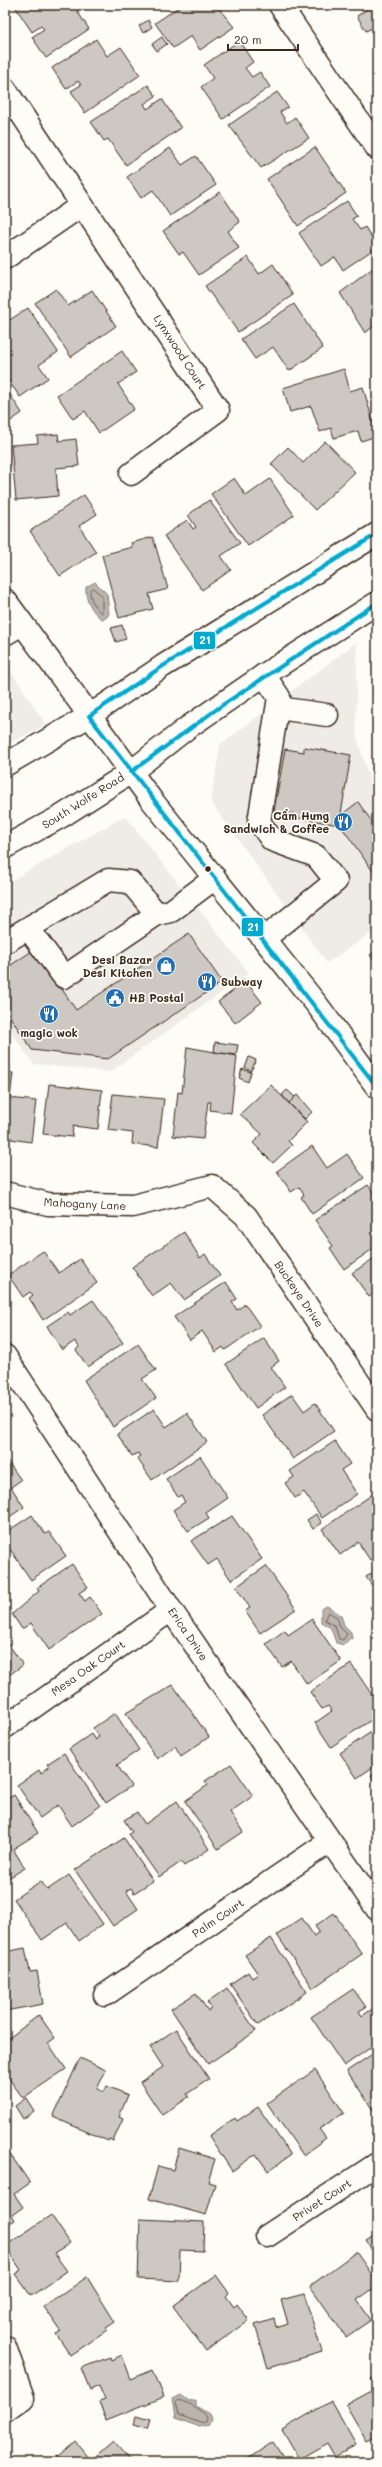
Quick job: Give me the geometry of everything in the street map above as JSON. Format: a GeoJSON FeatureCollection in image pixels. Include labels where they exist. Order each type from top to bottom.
{"type":"FeatureCollection","features":[{"type":"Feature","properties":{"kind":"street"},"geometry":{"type":"LineString","coordinates":[[280,5],[377,148]]}},
{"type":"Feature","properties":{"kind":"street","name":"Lynxwood Court"},"geometry":{"type":"LineString","coordinates":[[5,88],[218,410],[131,474]]}},
{"type":"Feature","properties":{"kind":"street"},"geometry":{"type":"LineString","coordinates":[[5,258],[82,205]]}},
{"type":"Feature","properties":{"kind":"street"},"geometry":{"type":"LineString","coordinates":[[5,765],[89,716],[163,666],[377,534]]}},
{"type":"Feature","properties":{"kind":"street"},"geometry":{"type":"LineString","coordinates":[[5,600],[14,629],[89,716],[131,772],[318,1006],[377,1087]]}},
{"type":"Feature","properties":{"kind":"street","name":"South Wolfe Road"},"geometry":{"type":"LineString","coordinates":[[5,847],[62,816],[131,772],[187,728],[264,675],[377,603]]}},
{"type":"Feature","properties":{"kind":"street"},"geometry":{"type":"LineString","coordinates":[[264,675],[279,697],[259,822],[272,840],[316,856],[336,881],[264,940]]}},
{"type":"Feature","properties":{"kind":"street"},"geometry":{"type":"LineString","coordinates":[[278,708],[328,715]]}},
{"type":"Feature","properties":{"kind":"street"},"geometry":{"type":"LineString","coordinates":[[28,928],[64,977],[157,914],[171,911],[215,878]]}},
{"type":"Feature","properties":{"kind":"street"},"geometry":{"type":"LineString","coordinates":[[5,942],[108,880],[130,882],[157,914]]}},
{"type":"Feature","properties":{"kind":"street","name":"Mahogany Lane"},"geometry":{"type":"LineString","coordinates":[[5,1193],[48,1204],[133,1206],[212,1186]]}},
{"type":"Feature","properties":{"kind":"street","name":"Buckeye Drive"},"geometry":{"type":"LineString","coordinates":[[212,1186],[246,1216],[377,1409]]}},
{"type":"Feature","properties":{"kind":"street","name":"Erica Drive"},"geometry":{"type":"LineString","coordinates":[[5,1356],[171,1610],[377,1909]]}},
{"type":"Feature","properties":{"kind":"street","name":"Mesa Oak Court"},"geometry":{"type":"LineString","coordinates":[[5,1727],[171,1610]]}},
{"type":"Feature","properties":{"kind":"street","name":"Palm Court"},"geometry":{"type":"LineString","coordinates":[[105,1995],[330,1841]]}},
{"type":"Feature","properties":{"kind":"street","name":"Privet Court"},"geometry":{"type":"LineString","coordinates":[[267,2236],[377,2164]]}},
{"type":"Feature","properties":{"kind":"street"},"geometry":{"type":"LineString","coordinates":[[5,2347],[23,2398],[5,2411]]}},
{"type":"Feature","properties":{"kind":"shaded area"},"geometry":{"type":"Polygon","coordinates":[[[357,642],[356,733],[377,804],[377,929],[327,963],[211,802],[220,745],[357,642]]]}},
{"type":"Feature","properties":{"kind":"shaded area"},"geometry":{"type":"Polygon","coordinates":[[[5,662],[46,725],[5,745],[5,662]]]}},
{"type":"Feature","properties":{"kind":"shaded area"},"geometry":{"type":"Polygon","coordinates":[[[125,816],[249,973],[110,1072],[34,1064],[5,1024],[5,884],[125,816]]]}},
{"type":"Feature","properties":{"kind":"water"},"geometry":{"type":"Polygon","coordinates":[[[95,582],[107,594],[109,614],[106,618],[101,619],[92,609],[88,601],[86,587],[95,582]]]}},
{"type":"Feature","properties":{"kind":"water"},"geometry":{"type":"Polygon","coordinates":[[[327,1606],[341,1615],[344,1625],[351,1632],[352,1639],[350,1638],[344,1645],[336,1643],[331,1628],[321,1622],[321,1609],[327,1606]]]}},
{"type":"Feature","properties":{"kind":"water"},"geometry":{"type":"Polygon","coordinates":[[[181,2395],[189,2401],[196,2400],[196,2406],[209,2414],[211,2419],[208,2425],[199,2427],[176,2418],[173,2399],[181,2395]]]}},
{"type":"Feature","properties":{"kind":"building"},"geometry":{"type":"Polygon","coordinates":[[[21,5],[86,5],[77,11],[89,29],[46,58],[32,37],[44,29],[41,26],[32,32],[16,8],[21,5]]]}},
{"type":"Feature","properties":{"kind":"building"},"geometry":{"type":"Polygon","coordinates":[[[182,5],[216,5],[234,27],[200,50],[191,36],[173,48],[155,23],[182,5]]]}},
{"type":"Feature","properties":{"kind":"building"},"geometry":{"type":"Polygon","coordinates":[[[373,5],[377,5],[377,36],[372,28],[366,31],[357,16],[373,5]]]}},
{"type":"Feature","properties":{"kind":"building"},"geometry":{"type":"Polygon","coordinates":[[[148,20],[152,27],[143,33],[139,26],[148,20]]]}},
{"type":"Feature","properties":{"kind":"building"},"geometry":{"type":"Polygon","coordinates":[[[162,37],[167,44],[157,51],[152,44],[162,37]]]}},
{"type":"Feature","properties":{"kind":"building"},"geometry":{"type":"Polygon","coordinates":[[[96,39],[107,56],[121,47],[140,75],[85,113],[71,91],[81,85],[78,81],[66,89],[52,68],[96,39]]]}},
{"type":"Feature","properties":{"kind":"building"},"geometry":{"type":"Polygon","coordinates":[[[239,41],[253,62],[245,68],[252,77],[260,72],[270,87],[223,119],[201,87],[213,78],[204,65],[239,41]]]}},
{"type":"Feature","properties":{"kind":"building"},"geometry":{"type":"Polygon","coordinates":[[[148,85],[156,96],[144,104],[147,109],[162,99],[181,128],[126,165],[108,139],[104,141],[91,122],[148,85]]]}},
{"type":"Feature","properties":{"kind":"building"},"geometry":{"type":"Polygon","coordinates":[[[277,92],[288,107],[280,112],[287,123],[295,117],[309,138],[261,168],[229,125],[277,92]]]}},
{"type":"Feature","properties":{"kind":"building"},"geometry":{"type":"Polygon","coordinates":[[[315,147],[346,193],[298,226],[267,179],[315,147]]]}},
{"type":"Feature","properties":{"kind":"building"},"geometry":{"type":"Polygon","coordinates":[[[170,148],[182,165],[196,156],[216,185],[170,216],[153,190],[141,198],[127,177],[170,148]]]}},
{"type":"Feature","properties":{"kind":"building"},"geometry":{"type":"Polygon","coordinates":[[[220,192],[240,222],[228,231],[239,248],[199,275],[183,252],[179,254],[163,231],[220,192]]]}},
{"type":"Feature","properties":{"kind":"building"},"geometry":{"type":"Polygon","coordinates":[[[347,201],[357,216],[352,219],[360,230],[365,227],[377,247],[343,270],[335,257],[321,266],[299,233],[347,201]]]}},
{"type":"Feature","properties":{"kind":"building"},"geometry":{"type":"Polygon","coordinates":[[[248,257],[259,274],[273,264],[293,295],[238,332],[205,286],[248,257]]]}},
{"type":"Feature","properties":{"kind":"building"},"geometry":{"type":"Polygon","coordinates":[[[377,265],[377,324],[365,333],[340,293],[377,265]]]}},
{"type":"Feature","properties":{"kind":"building"},"geometry":{"type":"Polygon","coordinates":[[[56,289],[68,306],[92,290],[116,326],[71,357],[35,303],[56,289]]]}},
{"type":"Feature","properties":{"kind":"building"},"geometry":{"type":"Polygon","coordinates":[[[294,304],[323,348],[289,371],[273,347],[255,359],[241,339],[294,304]]]}},
{"type":"Feature","properties":{"kind":"building"},"geometry":{"type":"Polygon","coordinates":[[[28,308],[58,352],[39,365],[48,378],[20,397],[5,375],[5,323],[28,308]]]}},
{"type":"Feature","properties":{"kind":"building"},"geometry":{"type":"Polygon","coordinates":[[[122,351],[136,372],[118,384],[134,409],[99,433],[85,411],[73,419],[57,395],[122,351]]]}},
{"type":"Feature","properties":{"kind":"building"},"geometry":{"type":"Polygon","coordinates":[[[344,369],[350,391],[363,387],[377,436],[361,441],[358,431],[334,438],[331,428],[320,432],[311,406],[290,412],[283,388],[344,369]]]}},
{"type":"Feature","properties":{"kind":"building"},"geometry":{"type":"Polygon","coordinates":[[[5,387],[22,413],[5,425],[5,387]]]}},
{"type":"Feature","properties":{"kind":"building"},"geometry":{"type":"Polygon","coordinates":[[[58,434],[59,441],[76,439],[79,466],[56,468],[58,496],[16,500],[11,445],[38,443],[37,436],[58,434]]]}},
{"type":"Feature","properties":{"kind":"building"},"geometry":{"type":"Polygon","coordinates":[[[325,441],[355,472],[315,510],[271,464],[288,447],[303,463],[325,441]]]}},
{"type":"Feature","properties":{"kind":"building"},"geometry":{"type":"Polygon","coordinates":[[[234,478],[246,496],[270,479],[294,515],[248,546],[211,494],[234,478]]]}},
{"type":"Feature","properties":{"kind":"building"},"geometry":{"type":"Polygon","coordinates":[[[84,495],[97,514],[79,526],[96,552],[60,576],[30,531],[84,495]]]}},
{"type":"Feature","properties":{"kind":"building"},"geometry":{"type":"Polygon","coordinates":[[[209,500],[240,543],[221,556],[231,570],[202,590],[164,536],[187,520],[193,529],[196,527],[188,515],[209,500]]]}},
{"type":"Feature","properties":{"kind":"building"},"geometry":{"type":"Polygon","coordinates":[[[153,537],[168,589],[149,594],[153,609],[119,618],[102,555],[132,547],[131,543],[153,537]]]}},
{"type":"Feature","properties":{"kind":"building"},"geometry":{"type":"Polygon","coordinates":[[[122,625],[126,639],[116,642],[111,628],[122,625]]]}},
{"type":"Feature","properties":{"kind":"building"},"geometry":{"type":"Polygon","coordinates":[[[304,747],[351,755],[339,825],[293,817],[294,814],[274,811],[285,749],[304,752],[304,747]]]}},
{"type":"Feature","properties":{"kind":"building"},"geometry":{"type":"Polygon","coordinates":[[[358,802],[377,829],[377,877],[336,819],[358,802]]]}},
{"type":"Feature","properties":{"kind":"building"},"geometry":{"type":"Polygon","coordinates":[[[189,934],[222,982],[108,1059],[32,1050],[5,1009],[5,969],[35,949],[76,1010],[189,934]]]}},
{"type":"Feature","properties":{"kind":"building"},"geometry":{"type":"Polygon","coordinates":[[[377,951],[377,965],[370,955],[377,951]]]}},
{"type":"Feature","properties":{"kind":"building"},"geometry":{"type":"Polygon","coordinates":[[[244,979],[262,1002],[235,1023],[218,1002],[238,987],[236,984],[244,979]]]}},
{"type":"Feature","properties":{"kind":"building"},"geometry":{"type":"Polygon","coordinates":[[[215,1042],[238,1045],[236,1055],[214,1052],[215,1042]]]}},
{"type":"Feature","properties":{"kind":"building"},"geometry":{"type":"Polygon","coordinates":[[[187,1047],[237,1056],[231,1113],[210,1110],[211,1102],[208,1102],[203,1139],[173,1136],[178,1092],[182,1093],[187,1047]]]}},
{"type":"Feature","properties":{"kind":"building"},"geometry":{"type":"Polygon","coordinates":[[[249,1057],[256,1060],[251,1071],[245,1068],[249,1057]]]}},
{"type":"Feature","properties":{"kind":"building"},"geometry":{"type":"Polygon","coordinates":[[[242,1069],[251,1072],[248,1082],[239,1078],[242,1069]]]}},
{"type":"Feature","properties":{"kind":"building"},"geometry":{"type":"Polygon","coordinates":[[[5,1072],[13,1073],[10,1098],[36,1101],[31,1142],[11,1139],[11,1137],[5,1136],[5,1072]]]}},
{"type":"Feature","properties":{"kind":"building"},"geometry":{"type":"Polygon","coordinates":[[[49,1084],[102,1090],[98,1129],[73,1126],[72,1137],[43,1134],[49,1084]]]}},
{"type":"Feature","properties":{"kind":"building"},"geometry":{"type":"Polygon","coordinates":[[[271,1085],[307,1122],[288,1141],[292,1145],[273,1163],[253,1143],[262,1134],[240,1114],[271,1085]]]}},
{"type":"Feature","properties":{"kind":"building"},"geometry":{"type":"Polygon","coordinates":[[[287,1090],[295,1097],[289,1103],[282,1095],[287,1090]]]}},
{"type":"Feature","properties":{"kind":"building"},"geometry":{"type":"Polygon","coordinates":[[[113,1094],[164,1099],[158,1147],[132,1144],[133,1133],[108,1130],[113,1094]]]}},
{"type":"Feature","properties":{"kind":"building"},"geometry":{"type":"Polygon","coordinates":[[[297,1095],[312,1112],[305,1119],[289,1103],[297,1095]]]}},
{"type":"Feature","properties":{"kind":"building"},"geometry":{"type":"Polygon","coordinates":[[[312,1146],[327,1168],[347,1154],[364,1178],[312,1214],[301,1197],[304,1195],[299,1187],[291,1192],[277,1171],[312,1146]]]}},
{"type":"Feature","properties":{"kind":"building"},"geometry":{"type":"Polygon","coordinates":[[[368,1185],[377,1198],[377,1246],[344,1269],[330,1248],[333,1246],[315,1220],[368,1185]]]}},
{"type":"Feature","properties":{"kind":"building"},"geometry":{"type":"Polygon","coordinates":[[[184,1232],[200,1258],[205,1254],[220,1276],[184,1300],[171,1283],[152,1296],[132,1267],[184,1232]]]}},
{"type":"Feature","properties":{"kind":"building"},"geometry":{"type":"Polygon","coordinates":[[[43,1251],[59,1273],[80,1259],[97,1283],[43,1320],[29,1298],[33,1295],[30,1292],[23,1297],[8,1275],[43,1251]]]}},
{"type":"Feature","properties":{"kind":"building"},"geometry":{"type":"Polygon","coordinates":[[[373,1259],[377,1263],[377,1291],[369,1297],[352,1273],[373,1259]]]}},
{"type":"Feature","properties":{"kind":"building"},"geometry":{"type":"Polygon","coordinates":[[[226,1282],[237,1299],[232,1302],[237,1310],[245,1304],[260,1326],[225,1350],[223,1347],[216,1352],[202,1331],[190,1340],[174,1317],[226,1282]]]}},
{"type":"Feature","properties":{"kind":"building"},"geometry":{"type":"Polygon","coordinates":[[[93,1300],[123,1343],[88,1367],[76,1350],[79,1347],[75,1341],[62,1350],[47,1326],[68,1312],[70,1315],[93,1300]]]}},
{"type":"Feature","properties":{"kind":"building"},"geometry":{"type":"Polygon","coordinates":[[[264,1338],[279,1361],[271,1367],[285,1387],[256,1408],[226,1364],[264,1338]]]}},
{"type":"Feature","properties":{"kind":"building"},"geometry":{"type":"Polygon","coordinates":[[[138,1344],[156,1370],[142,1379],[156,1398],[113,1427],[84,1380],[138,1344]]]}},
{"type":"Feature","properties":{"kind":"building"},"geometry":{"type":"Polygon","coordinates":[[[292,1394],[304,1411],[315,1403],[334,1431],[293,1459],[262,1415],[292,1394]]]}},
{"type":"Feature","properties":{"kind":"building"},"geometry":{"type":"Polygon","coordinates":[[[154,1409],[166,1427],[187,1413],[207,1442],[152,1480],[137,1458],[140,1456],[138,1453],[132,1456],[117,1434],[154,1409]]]}},
{"type":"Feature","properties":{"kind":"building"},"geometry":{"type":"Polygon","coordinates":[[[335,1441],[350,1464],[341,1470],[357,1494],[322,1518],[304,1492],[295,1498],[285,1483],[294,1477],[290,1471],[335,1441]]]}},
{"type":"Feature","properties":{"kind":"building"},"geometry":{"type":"Polygon","coordinates":[[[200,1456],[228,1498],[206,1513],[209,1518],[188,1531],[173,1510],[185,1502],[181,1495],[178,1497],[166,1479],[200,1456]]]}},
{"type":"Feature","properties":{"kind":"building"},"geometry":{"type":"Polygon","coordinates":[[[6,1459],[21,1480],[11,1487],[24,1507],[5,1520],[6,1459]]]}},
{"type":"Feature","properties":{"kind":"building"},"geometry":{"type":"Polygon","coordinates":[[[373,1494],[377,1499],[377,1556],[370,1560],[358,1542],[340,1555],[322,1529],[373,1494]]]}},
{"type":"Feature","properties":{"kind":"building"},"geometry":{"type":"Polygon","coordinates":[[[316,1514],[322,1523],[313,1529],[307,1520],[316,1514]]]}},
{"type":"Feature","properties":{"kind":"building"},"geometry":{"type":"Polygon","coordinates":[[[32,1515],[45,1534],[49,1532],[66,1556],[31,1580],[5,1542],[5,1533],[32,1515]]]}},
{"type":"Feature","properties":{"kind":"building"},"geometry":{"type":"Polygon","coordinates":[[[232,1516],[262,1559],[231,1580],[217,1559],[208,1565],[191,1541],[232,1516]]]}},
{"type":"Feature","properties":{"kind":"building"},"geometry":{"type":"Polygon","coordinates":[[[72,1564],[88,1587],[79,1593],[85,1601],[90,1597],[102,1614],[49,1650],[31,1623],[22,1629],[12,1614],[39,1591],[37,1588],[72,1564]]]}},
{"type":"Feature","properties":{"kind":"building"},"geometry":{"type":"Polygon","coordinates":[[[266,1566],[296,1609],[260,1633],[245,1611],[250,1608],[236,1587],[266,1566]]]}},
{"type":"Feature","properties":{"kind":"building"},"geometry":{"type":"Polygon","coordinates":[[[377,1569],[377,1593],[366,1577],[377,1569]]]}},
{"type":"Feature","properties":{"kind":"building"},"geometry":{"type":"Polygon","coordinates":[[[377,1603],[377,1618],[370,1607],[377,1603]]]}},
{"type":"Feature","properties":{"kind":"building"},"geometry":{"type":"Polygon","coordinates":[[[312,1619],[341,1661],[307,1684],[291,1661],[282,1667],[266,1644],[285,1630],[288,1635],[312,1619]]]}},
{"type":"Feature","properties":{"kind":"building"},"geometry":{"type":"Polygon","coordinates":[[[5,1639],[23,1665],[5,1678],[5,1639]]]}},
{"type":"Feature","properties":{"kind":"building"},"geometry":{"type":"Polygon","coordinates":[[[351,1664],[377,1702],[377,1716],[331,1747],[315,1723],[332,1711],[328,1706],[322,1709],[310,1692],[351,1664]]]}},
{"type":"Feature","properties":{"kind":"building"},"geometry":{"type":"Polygon","coordinates":[[[173,1685],[209,1737],[181,1756],[175,1746],[157,1759],[126,1713],[173,1685]]]}},
{"type":"Feature","properties":{"kind":"building"},"geometry":{"type":"Polygon","coordinates":[[[115,1713],[139,1750],[117,1765],[131,1786],[106,1803],[69,1749],[91,1734],[95,1740],[99,1737],[93,1728],[115,1713]]]}},
{"type":"Feature","properties":{"kind":"building"},"geometry":{"type":"Polygon","coordinates":[[[377,1728],[377,1784],[371,1775],[376,1772],[373,1767],[357,1778],[340,1753],[377,1728]]]}},
{"type":"Feature","properties":{"kind":"building"},"geometry":{"type":"Polygon","coordinates":[[[64,1753],[100,1806],[72,1826],[58,1805],[40,1818],[17,1785],[39,1770],[41,1773],[49,1767],[47,1764],[64,1753]]]}},
{"type":"Feature","properties":{"kind":"building"},"geometry":{"type":"Polygon","coordinates":[[[231,1764],[253,1796],[230,1812],[243,1832],[218,1849],[185,1801],[208,1785],[205,1781],[231,1764]]]}},
{"type":"Feature","properties":{"kind":"building"},"geometry":{"type":"Polygon","coordinates":[[[14,1795],[38,1833],[13,1849],[25,1868],[5,1880],[5,1800],[14,1795]]]}},
{"type":"Feature","properties":{"kind":"building"},"geometry":{"type":"Polygon","coordinates":[[[177,1801],[209,1849],[184,1866],[181,1862],[159,1877],[129,1834],[132,1832],[124,1820],[137,1812],[145,1824],[177,1801]]]}},
{"type":"Feature","properties":{"kind":"building"},"geometry":{"type":"Polygon","coordinates":[[[124,1838],[153,1881],[134,1893],[131,1888],[126,1891],[138,1909],[113,1926],[75,1870],[124,1838]]]}},
{"type":"Feature","properties":{"kind":"building"},"geometry":{"type":"Polygon","coordinates":[[[69,1875],[103,1924],[79,1941],[67,1923],[42,1940],[14,1899],[41,1881],[47,1890],[69,1875]]]}},
{"type":"Feature","properties":{"kind":"building"},"geometry":{"type":"Polygon","coordinates":[[[334,1913],[362,1954],[313,1988],[277,1935],[302,1918],[314,1936],[319,1932],[315,1926],[334,1913]]]}},
{"type":"Feature","properties":{"kind":"building"},"geometry":{"type":"Polygon","coordinates":[[[271,1938],[307,1992],[258,2025],[230,1984],[248,1972],[252,1978],[258,1974],[245,1955],[271,1938]]]}},
{"type":"Feature","properties":{"kind":"building"},"geometry":{"type":"Polygon","coordinates":[[[25,1948],[30,1972],[37,1971],[43,2004],[5,2011],[5,1952],[25,1948]]]}},
{"type":"Feature","properties":{"kind":"building"},"geometry":{"type":"Polygon","coordinates":[[[227,1988],[256,2031],[208,2064],[171,2009],[196,1993],[208,2011],[211,2008],[207,2002],[227,1988]]]}},
{"type":"Feature","properties":{"kind":"building"},"geometry":{"type":"Polygon","coordinates":[[[353,1989],[366,2007],[359,2011],[362,2016],[377,2006],[377,2043],[344,2066],[311,2017],[353,1989]]]}},
{"type":"Feature","properties":{"kind":"building"},"geometry":{"type":"Polygon","coordinates":[[[39,2015],[55,2038],[48,2043],[66,2069],[23,2098],[5,2073],[5,2041],[39,2015]]]}},
{"type":"Feature","properties":{"kind":"building"},"geometry":{"type":"Polygon","coordinates":[[[176,2029],[209,2079],[187,2094],[189,2097],[162,2115],[140,2082],[163,2067],[150,2047],[176,2029]]]}},
{"type":"Feature","properties":{"kind":"building"},"geometry":{"type":"Polygon","coordinates":[[[377,2051],[377,2116],[347,2071],[377,2051]]]}},
{"type":"Feature","properties":{"kind":"building"},"geometry":{"type":"Polygon","coordinates":[[[80,2058],[106,2070],[97,2089],[104,2092],[107,2086],[128,2095],[119,2117],[123,2119],[113,2141],[109,2139],[108,2141],[53,2117],[80,2058]]]}},
{"type":"Feature","properties":{"kind":"building"},"geometry":{"type":"Polygon","coordinates":[[[315,2070],[344,2113],[319,2129],[326,2138],[303,2155],[267,2103],[315,2070]]]}},
{"type":"Feature","properties":{"kind":"building"},"geometry":{"type":"Polygon","coordinates":[[[26,2098],[34,2111],[23,2119],[15,2106],[26,2098]]]}},
{"type":"Feature","properties":{"kind":"building"},"geometry":{"type":"Polygon","coordinates":[[[258,2107],[291,2155],[268,2171],[256,2154],[232,2171],[209,2136],[235,2118],[237,2121],[258,2107]]]}},
{"type":"Feature","properties":{"kind":"building"},"geometry":{"type":"Polygon","coordinates":[[[179,2148],[215,2159],[208,2182],[215,2184],[206,2215],[149,2199],[158,2166],[173,2170],[179,2148]]]}},
{"type":"Feature","properties":{"kind":"building"},"geometry":{"type":"Polygon","coordinates":[[[10,2154],[30,2183],[14,2194],[23,2207],[12,2215],[15,2220],[5,2226],[5,2157],[10,2154]]]}},
{"type":"Feature","properties":{"kind":"building"},"geometry":{"type":"Polygon","coordinates":[[[51,2215],[70,2243],[54,2253],[67,2271],[31,2296],[15,2274],[21,2270],[5,2246],[51,2215]]]}},
{"type":"Feature","properties":{"kind":"building"},"geometry":{"type":"Polygon","coordinates":[[[140,2219],[204,2222],[203,2251],[180,2250],[179,2281],[138,2279],[140,2219]]]}},
{"type":"Feature","properties":{"kind":"building"},"geometry":{"type":"Polygon","coordinates":[[[377,2234],[377,2258],[366,2241],[377,2234]]]}},
{"type":"Feature","properties":{"kind":"building"},"geometry":{"type":"Polygon","coordinates":[[[356,2252],[377,2282],[377,2286],[357,2300],[371,2320],[346,2337],[310,2286],[356,2252]]]}},
{"type":"Feature","properties":{"kind":"building"},"geometry":{"type":"Polygon","coordinates":[[[216,2275],[229,2293],[226,2296],[234,2307],[237,2304],[249,2320],[206,2351],[173,2306],[216,2275]]]}},
{"type":"Feature","properties":{"kind":"building"},"geometry":{"type":"Polygon","coordinates":[[[87,2277],[115,2322],[106,2328],[107,2330],[70,2355],[56,2334],[61,2331],[44,2307],[87,2277]]]}},
{"type":"Feature","properties":{"kind":"building"},"geometry":{"type":"Polygon","coordinates":[[[304,2294],[322,2352],[268,2368],[255,2325],[274,2319],[276,2327],[288,2323],[281,2300],[304,2294]]]}},
{"type":"Feature","properties":{"kind":"building"},"geometry":{"type":"Polygon","coordinates":[[[122,2355],[131,2379],[153,2370],[164,2397],[106,2420],[99,2402],[105,2400],[99,2386],[90,2390],[81,2368],[110,2357],[111,2360],[122,2355]]]}},
{"type":"Feature","properties":{"kind":"building"},"geometry":{"type":"Polygon","coordinates":[[[377,2375],[377,2388],[371,2379],[377,2375]]]}},
{"type":"Feature","properties":{"kind":"building"},"geometry":{"type":"Polygon","coordinates":[[[377,2388],[377,2436],[367,2441],[346,2405],[377,2388]]]}},
{"type":"Feature","properties":{"kind":"building"},"geometry":{"type":"Polygon","coordinates":[[[331,2401],[356,2445],[335,2457],[327,2443],[299,2459],[282,2430],[331,2401]]]}},
{"type":"Feature","properties":{"kind":"building"},"geometry":{"type":"Polygon","coordinates":[[[136,2416],[150,2420],[147,2429],[133,2425],[136,2416]]]}},
{"type":"Feature","properties":{"kind":"building"},"geometry":{"type":"Polygon","coordinates":[[[75,2441],[91,2460],[113,2441],[131,2462],[62,2462],[57,2457],[75,2441]]]}},
{"type":"Feature","properties":{"kind":"building"},"geometry":{"type":"Polygon","coordinates":[[[273,2442],[286,2462],[243,2462],[273,2442]]]}},
{"type":"Feature","properties":{"kind":"transit line","name":"21"},"geometry":{"type":"LineString","coordinates":[[377,534],[163,666],[89,716],[377,1087]]}},
{"type":"Feature","properties":{"kind":"transit line","name":"21"},"geometry":{"type":"LineString","coordinates":[[131,772],[221,706],[377,603]]}},
{"type":"Feature","properties":{"kind":"place","name":"Cẩm Hưng Sandwich & Coffee"},"geometry":{"type":"Point","coordinates":[343,822]}},
{"type":"Feature","properties":{"kind":"place","name":"Desi Bazar Desi Kitchen"},"geometry":{"type":"Point","coordinates":[166,966]}},
{"type":"Feature","properties":{"kind":"place","name":"Subway"},"geometry":{"type":"Point","coordinates":[207,982]}},
{"type":"Feature","properties":{"kind":"place","name":"HB Postal"},"geometry":{"type":"Point","coordinates":[115,998]}},
{"type":"Feature","properties":{"kind":"place","name":"magic wok"},"geometry":{"type":"Point","coordinates":[49,1014]}}]}
